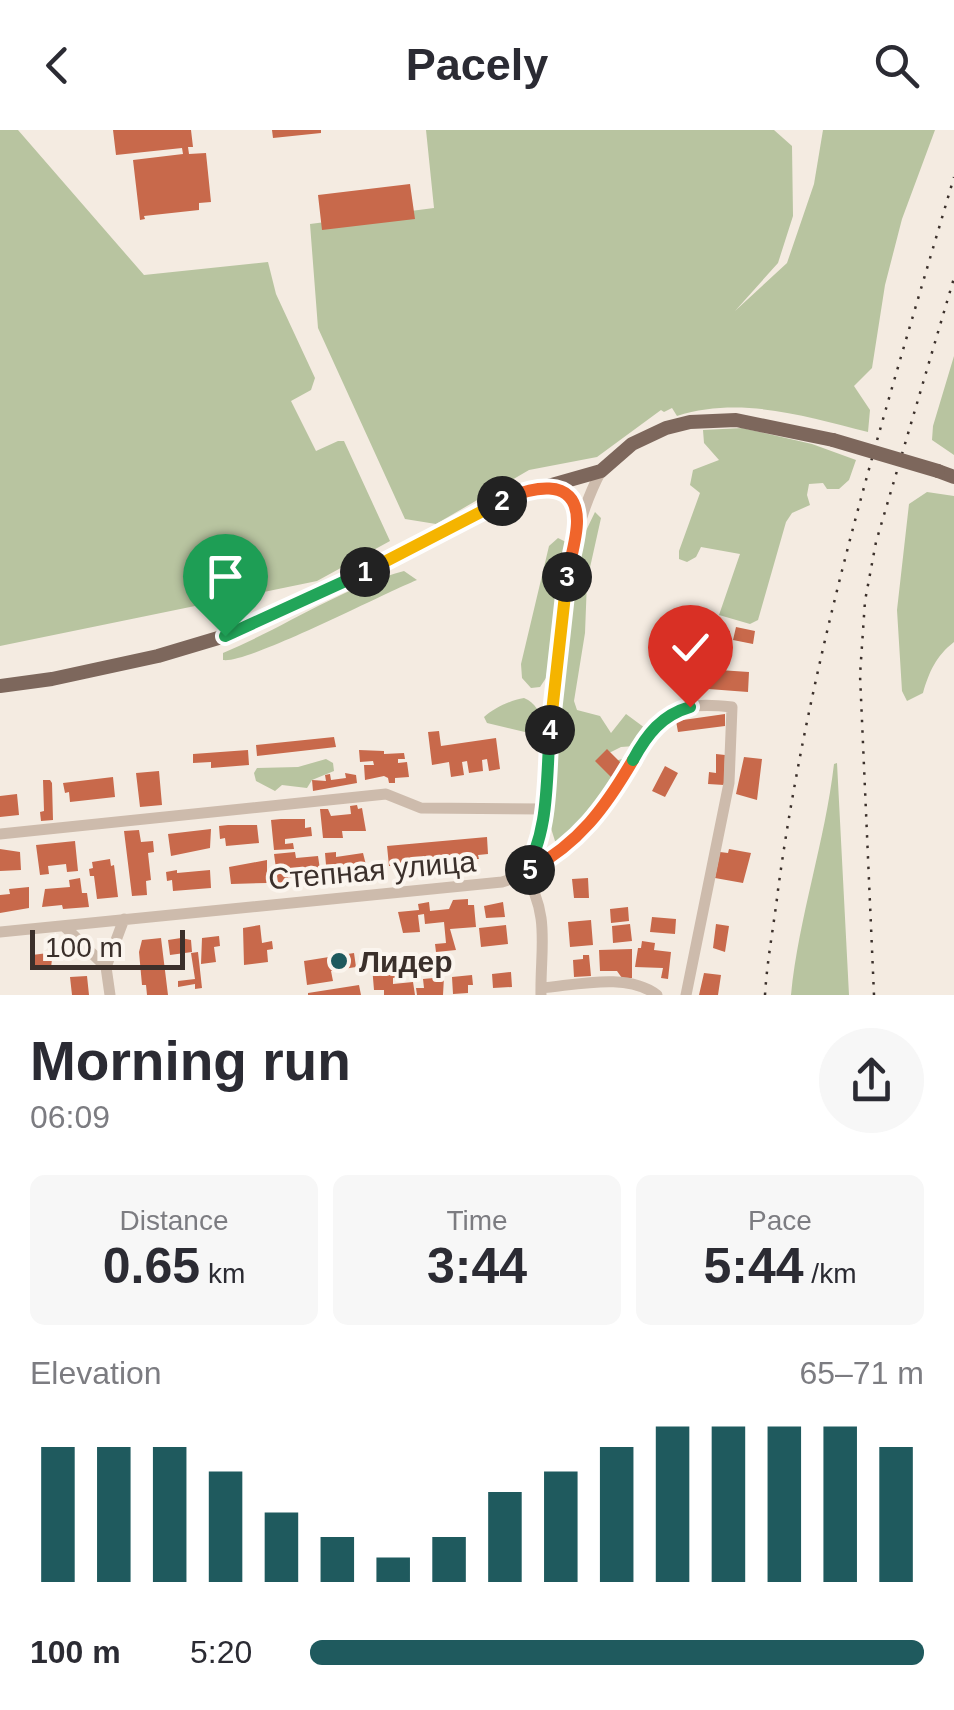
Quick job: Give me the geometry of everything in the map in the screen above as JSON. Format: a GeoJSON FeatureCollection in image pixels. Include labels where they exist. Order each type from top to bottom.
{"type":"FeatureCollection","features":[{"type":"Feature","properties":{"kind":"main road"},"geometry":{"type":"LineString","coordinates":[[0,686],[158,656],[225,636],[536,487],[601,472],[632,444],[690,422],[736,420],[833,440],[954,476]]}},
{"type":"Feature","properties":{"kind":"street"},"geometry":{"type":"LineString","coordinates":[[601,472],[577,526],[562,618],[544,809],[535,857],[524,873],[538,894],[542,915],[538,993],[625,982],[640,984],[658,995]]}},
{"type":"Feature","properties":{"kind":"street"},"geometry":{"type":"LineString","coordinates":[[536,487],[562,492],[576,511],[577,526]]}},
{"type":"Feature","properties":{"kind":"street","name":"Степная улица"},"geometry":{"type":"LineString","coordinates":[[0,932],[494,884],[554,857],[586,831],[639,748],[671,712],[690,707],[732,707],[728,784],[686,995]]}},
{"type":"Feature","properties":{"kind":"street"},"geometry":{"type":"LineString","coordinates":[[0,834],[386,794],[420,808],[544,809]]}},
{"type":"Feature","properties":{"kind":"street"},"geometry":{"type":"LineString","coordinates":[[110,995],[106,967],[124,919]]}},
{"type":"Feature","properties":{"kind":"street"},"geometry":{"type":"LineString","coordinates":[[64,926],[106,967]]}},
{"type":"Feature","properties":{"kind":"green space"},"geometry":{"type":"Polygon","coordinates":[[[0,130],[18,130],[144,275],[268,262],[276,294],[315,378],[311,390],[291,401],[316,451],[344,441],[390,541],[317,581],[0,646],[0,130]]]}},
{"type":"Feature","properties":{"kind":"green space"},"geometry":{"type":"Polygon","coordinates":[[[426,130],[774,130],[792,146],[793,216],[778,263],[735,311],[787,263],[814,184],[823,130],[935,130],[902,219],[885,285],[872,368],[854,386],[870,410],[868,432],[773,410],[725,408],[677,416],[672,408],[661,410],[597,457],[529,470],[436,524],[405,519],[318,328],[310,224],[434,208],[426,130]]]}},
{"type":"Feature","properties":{"kind":"green space"},"geometry":{"type":"Polygon","coordinates":[[[954,356],[954,455],[932,440],[954,356]]]}},
{"type":"Feature","properties":{"kind":"green space"},"geometry":{"type":"Polygon","coordinates":[[[742,428],[812,444],[856,460],[849,480],[839,489],[827,489],[823,483],[809,484],[810,505],[792,513],[786,522],[758,620],[750,624],[719,615],[740,554],[701,547],[696,557],[687,562],[679,559],[700,493],[690,485],[693,470],[719,460],[704,443],[703,430],[742,428]]]}},
{"type":"Feature","properties":{"kind":"green space"},"geometry":{"type":"Polygon","coordinates":[[[927,492],[954,496],[954,642],[934,665],[923,693],[907,701],[902,691],[897,610],[909,504],[927,492]]]}},
{"type":"Feature","properties":{"kind":"green space"},"geometry":{"type":"Polygon","coordinates":[[[595,512],[601,518],[587,581],[585,633],[574,701],[577,710],[600,716],[611,733],[626,714],[645,728],[635,746],[609,753],[614,761],[631,757],[602,804],[589,809],[589,822],[577,841],[555,841],[550,825],[552,786],[566,650],[582,539],[595,512]]]}},
{"type":"Feature","properties":{"kind":"green space"},"geometry":{"type":"Polygon","coordinates":[[[558,538],[566,542],[567,550],[546,678],[540,687],[531,688],[522,678],[521,664],[549,546],[558,538]]]}},
{"type":"Feature","properties":{"kind":"green space"},"geometry":{"type":"Polygon","coordinates":[[[404,571],[417,580],[286,640],[223,660],[223,653],[335,598],[404,571]]]}},
{"type":"Feature","properties":{"kind":"green space"},"geometry":{"type":"Polygon","coordinates":[[[524,698],[539,712],[544,723],[541,730],[529,733],[487,723],[484,717],[524,698]]]}},
{"type":"Feature","properties":{"kind":"green space"},"geometry":{"type":"Polygon","coordinates":[[[326,759],[333,763],[334,771],[312,780],[307,788],[282,785],[275,791],[256,781],[257,768],[298,767],[326,759]]]}},
{"type":"Feature","properties":{"kind":"green space"},"geometry":{"type":"Polygon","coordinates":[[[837,763],[849,995],[791,995],[834,764],[837,763]]]}},
{"type":"Feature","properties":{"kind":"building"},"geometry":{"type":"Polygon","coordinates":[[[113,130],[191,130],[193,147],[188,147],[189,154],[206,153],[211,202],[199,203],[199,210],[144,216],[140,220],[133,160],[183,154],[182,148],[116,155],[113,130]]]}},
{"type":"Feature","properties":{"kind":"building"},"geometry":{"type":"Polygon","coordinates":[[[272,130],[321,130],[321,133],[273,138],[272,130]]]}},
{"type":"Feature","properties":{"kind":"building"},"geometry":{"type":"Polygon","coordinates":[[[410,184],[415,219],[322,230],[318,195],[410,184]]]}},
{"type":"Feature","properties":{"kind":"building"},"geometry":{"type":"Polygon","coordinates":[[[692,625],[730,631],[729,639],[699,635],[699,639],[691,638],[692,625]]]}},
{"type":"Feature","properties":{"kind":"building"},"geometry":{"type":"Polygon","coordinates":[[[736,627],[755,631],[753,644],[733,640],[736,627]]]}},
{"type":"Feature","properties":{"kind":"building"},"geometry":{"type":"Polygon","coordinates":[[[704,660],[720,661],[719,670],[749,672],[748,692],[682,687],[683,668],[704,669],[704,660]]]}},
{"type":"Feature","properties":{"kind":"building"},"geometry":{"type":"Polygon","coordinates":[[[725,714],[725,726],[678,732],[676,721],[725,714]]]}},
{"type":"Feature","properties":{"kind":"building"},"geometry":{"type":"Polygon","coordinates":[[[439,731],[441,746],[496,738],[500,769],[489,771],[487,759],[482,760],[483,771],[469,773],[467,761],[462,762],[464,775],[451,777],[449,762],[432,765],[428,732],[439,731]]]}},
{"type":"Feature","properties":{"kind":"building"},"geometry":{"type":"Polygon","coordinates":[[[334,737],[336,747],[257,756],[256,745],[334,737]]]}},
{"type":"Feature","properties":{"kind":"building"},"geometry":{"type":"Polygon","coordinates":[[[607,749],[623,765],[611,777],[595,761],[607,749]]]}},
{"type":"Feature","properties":{"kind":"building"},"geometry":{"type":"Polygon","coordinates":[[[248,750],[249,765],[211,768],[211,762],[193,763],[193,754],[248,750]]]}},
{"type":"Feature","properties":{"kind":"building"},"geometry":{"type":"Polygon","coordinates":[[[359,750],[404,753],[405,759],[398,759],[398,763],[407,762],[409,777],[395,778],[395,783],[389,783],[384,776],[365,780],[364,765],[374,765],[373,761],[360,762],[359,750]]]}},
{"type":"Feature","properties":{"kind":"building"},"geometry":{"type":"Polygon","coordinates":[[[716,754],[725,755],[724,785],[708,784],[709,772],[716,773],[716,754]]]}},
{"type":"Feature","properties":{"kind":"building"},"geometry":{"type":"Polygon","coordinates":[[[744,757],[762,759],[757,800],[736,794],[744,757]]]}},
{"type":"Feature","properties":{"kind":"building"},"geometry":{"type":"Polygon","coordinates":[[[665,766],[678,773],[665,797],[652,791],[665,766]]]}},
{"type":"Feature","properties":{"kind":"building"},"geometry":{"type":"Polygon","coordinates":[[[159,771],[162,805],[140,807],[136,773],[159,771]]]}},
{"type":"Feature","properties":{"kind":"building"},"geometry":{"type":"Polygon","coordinates":[[[345,773],[356,775],[357,783],[313,791],[312,780],[326,781],[325,775],[330,774],[331,780],[346,778],[345,773]]]}},
{"type":"Feature","properties":{"kind":"building"},"geometry":{"type":"Polygon","coordinates":[[[113,777],[115,797],[70,802],[69,792],[65,793],[63,783],[113,777]]]}},
{"type":"Feature","properties":{"kind":"building"},"geometry":{"type":"Polygon","coordinates":[[[43,780],[52,783],[53,820],[41,821],[43,780]]]}},
{"type":"Feature","properties":{"kind":"building"},"geometry":{"type":"Polygon","coordinates":[[[17,794],[19,815],[0,817],[0,796],[17,794]]]}},
{"type":"Feature","properties":{"kind":"building"},"geometry":{"type":"Polygon","coordinates":[[[350,806],[362,808],[366,831],[342,831],[343,838],[323,838],[320,809],[328,809],[331,816],[351,814],[350,806]]]}},
{"type":"Feature","properties":{"kind":"building"},"geometry":{"type":"Polygon","coordinates":[[[305,819],[305,828],[311,827],[312,836],[285,839],[285,844],[293,843],[294,849],[274,850],[271,820],[305,819]]]}},
{"type":"Feature","properties":{"kind":"building"},"geometry":{"type":"Polygon","coordinates":[[[257,825],[259,843],[226,846],[225,838],[220,839],[219,826],[257,825]]]}},
{"type":"Feature","properties":{"kind":"building"},"geometry":{"type":"Polygon","coordinates":[[[211,829],[210,848],[171,856],[168,834],[211,829]]]}},
{"type":"Feature","properties":{"kind":"building"},"geometry":{"type":"Polygon","coordinates":[[[139,830],[141,842],[153,841],[154,852],[148,853],[151,880],[146,881],[147,895],[132,896],[124,831],[139,830]]]}},
{"type":"Feature","properties":{"kind":"building"},"geometry":{"type":"Polygon","coordinates":[[[487,837],[488,854],[478,855],[479,859],[469,859],[469,855],[459,856],[459,860],[444,857],[429,864],[419,865],[419,860],[410,861],[411,866],[389,866],[387,846],[487,837]]]}},
{"type":"Feature","properties":{"kind":"building"},"geometry":{"type":"Polygon","coordinates":[[[75,841],[78,871],[67,872],[66,864],[48,866],[49,874],[40,875],[36,845],[75,841]]]}},
{"type":"Feature","properties":{"kind":"building"},"geometry":{"type":"Polygon","coordinates":[[[0,849],[20,852],[21,870],[0,871],[0,849]]]}},
{"type":"Feature","properties":{"kind":"building"},"geometry":{"type":"Polygon","coordinates":[[[729,849],[751,853],[743,883],[715,878],[720,852],[728,853],[729,849]]]}},
{"type":"Feature","properties":{"kind":"building"},"geometry":{"type":"Polygon","coordinates":[[[295,852],[296,858],[318,856],[322,883],[303,884],[302,877],[289,878],[289,884],[278,883],[274,854],[295,852]]]}},
{"type":"Feature","properties":{"kind":"building"},"geometry":{"type":"Polygon","coordinates":[[[336,852],[336,857],[363,853],[368,873],[331,873],[325,853],[336,852]]]}},
{"type":"Feature","properties":{"kind":"building"},"geometry":{"type":"Polygon","coordinates":[[[110,859],[118,897],[97,899],[94,876],[90,876],[89,869],[93,868],[92,862],[110,859]]]}},
{"type":"Feature","properties":{"kind":"building"},"geometry":{"type":"Polygon","coordinates":[[[267,860],[267,883],[231,884],[229,867],[267,860]]]}},
{"type":"Feature","properties":{"kind":"building"},"geometry":{"type":"Polygon","coordinates":[[[210,870],[211,888],[173,891],[166,872],[210,870]]]}},
{"type":"Feature","properties":{"kind":"building"},"geometry":{"type":"Polygon","coordinates":[[[80,878],[89,907],[42,907],[45,889],[70,887],[69,880],[80,878]]]}},
{"type":"Feature","properties":{"kind":"building"},"geometry":{"type":"Polygon","coordinates":[[[588,878],[589,898],[574,898],[572,879],[588,878]]]}},
{"type":"Feature","properties":{"kind":"building"},"geometry":{"type":"Polygon","coordinates":[[[29,887],[29,908],[0,913],[0,895],[10,894],[9,889],[29,887]]]}},
{"type":"Feature","properties":{"kind":"building"},"geometry":{"type":"Polygon","coordinates":[[[468,899],[468,905],[474,905],[476,927],[450,929],[456,950],[436,952],[435,944],[446,943],[444,922],[425,924],[424,914],[418,915],[420,932],[403,933],[398,912],[419,910],[418,904],[429,902],[430,911],[449,909],[453,900],[468,899]]]}},
{"type":"Feature","properties":{"kind":"building"},"geometry":{"type":"Polygon","coordinates":[[[503,902],[505,917],[486,918],[484,906],[503,902]]]}},
{"type":"Feature","properties":{"kind":"building"},"geometry":{"type":"Polygon","coordinates":[[[628,907],[629,921],[611,923],[610,909],[628,907]]]}},
{"type":"Feature","properties":{"kind":"building"},"geometry":{"type":"Polygon","coordinates":[[[652,917],[676,919],[675,934],[650,932],[652,917]]]}},
{"type":"Feature","properties":{"kind":"building"},"geometry":{"type":"Polygon","coordinates":[[[591,920],[593,945],[570,947],[568,922],[591,920]]]}},
{"type":"Feature","properties":{"kind":"building"},"geometry":{"type":"Polygon","coordinates":[[[630,924],[632,941],[613,943],[612,926],[630,924]]]}},
{"type":"Feature","properties":{"kind":"building"},"geometry":{"type":"Polygon","coordinates":[[[716,924],[729,926],[725,952],[713,948],[716,924]]]}},
{"type":"Feature","properties":{"kind":"building"},"geometry":{"type":"Polygon","coordinates":[[[260,925],[262,943],[272,941],[273,949],[267,950],[268,962],[244,965],[243,928],[260,925]]]}},
{"type":"Feature","properties":{"kind":"building"},"geometry":{"type":"Polygon","coordinates":[[[506,925],[508,944],[481,947],[479,928],[506,925]]]}},
{"type":"Feature","properties":{"kind":"building"},"geometry":{"type":"Polygon","coordinates":[[[219,936],[220,946],[214,947],[216,962],[201,964],[202,938],[219,936]]]}},
{"type":"Feature","properties":{"kind":"building"},"geometry":{"type":"Polygon","coordinates":[[[161,938],[168,995],[147,995],[146,985],[142,985],[139,952],[142,940],[161,938]]]}},
{"type":"Feature","properties":{"kind":"building"},"geometry":{"type":"Polygon","coordinates":[[[168,940],[191,940],[192,952],[170,955],[168,940]]]}},
{"type":"Feature","properties":{"kind":"building"},"geometry":{"type":"Polygon","coordinates":[[[642,941],[655,943],[654,950],[671,952],[668,979],[661,978],[663,968],[635,967],[642,941]]]}},
{"type":"Feature","properties":{"kind":"building"},"geometry":{"type":"Polygon","coordinates":[[[632,949],[632,978],[622,978],[617,971],[600,971],[599,950],[632,949]]]}},
{"type":"Feature","properties":{"kind":"building"},"geometry":{"type":"Polygon","coordinates":[[[198,952],[202,988],[195,989],[195,984],[178,987],[178,981],[195,979],[191,953],[198,952]]]}},
{"type":"Feature","properties":{"kind":"building"},"geometry":{"type":"Polygon","coordinates":[[[48,953],[51,968],[33,969],[32,955],[48,953]]]}},
{"type":"Feature","properties":{"kind":"building"},"geometry":{"type":"Polygon","coordinates":[[[354,953],[356,967],[331,971],[333,981],[307,985],[304,961],[354,953]]]}},
{"type":"Feature","properties":{"kind":"building"},"geometry":{"type":"Polygon","coordinates":[[[583,955],[589,955],[591,976],[574,977],[573,960],[583,959],[583,955]]]}},
{"type":"Feature","properties":{"kind":"building"},"geometry":{"type":"Polygon","coordinates":[[[397,963],[398,977],[393,978],[393,984],[413,982],[415,995],[384,995],[384,990],[374,990],[372,966],[397,963]]]}},
{"type":"Feature","properties":{"kind":"building"},"geometry":{"type":"Polygon","coordinates":[[[511,972],[512,987],[493,988],[492,974],[511,972]]]}},
{"type":"Feature","properties":{"kind":"building"},"geometry":{"type":"Polygon","coordinates":[[[704,973],[721,975],[718,995],[699,995],[704,973]]]}},
{"type":"Feature","properties":{"kind":"building"},"geometry":{"type":"Polygon","coordinates":[[[472,975],[473,985],[468,985],[468,993],[453,994],[452,977],[472,975]]]}},
{"type":"Feature","properties":{"kind":"building"},"geometry":{"type":"Polygon","coordinates":[[[87,976],[89,995],[72,995],[70,977],[87,976]]]}},
{"type":"Feature","properties":{"kind":"building"},"geometry":{"type":"Polygon","coordinates":[[[444,977],[443,995],[417,995],[416,988],[424,988],[423,979],[444,977]]]}},
{"type":"Feature","properties":{"kind":"building"},"geometry":{"type":"Polygon","coordinates":[[[359,985],[361,995],[308,995],[308,993],[359,985]]]}},
{"type":"Feature","properties":{"kind":"railway"},"geometry":{"type":"LineString","coordinates":[[765,995],[792,799],[830,619],[954,177]]}},
{"type":"Feature","properties":{"kind":"railway"},"geometry":{"type":"LineString","coordinates":[[874,995],[860,675],[865,601],[876,542],[954,278]]}},
{"type":"Feature","properties":{"kind":"place","name":"Лидер"},"geometry":{"type":"Point","coordinates":[339,961]}},
{"type":"Feature","properties":{"kind":"route"},"geometry":{"type":"LineString","coordinates":[[225,636],[402,554],[512,496],[548,487],[562,492],[571,501],[577,526],[566,580],[540,838],[535,857],[524,873],[554,857],[586,831],[654,728],[671,712],[690,707]]}}]}
